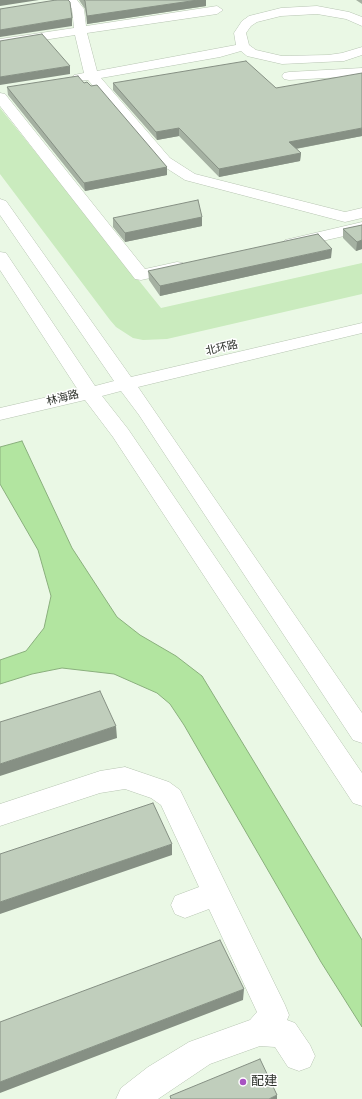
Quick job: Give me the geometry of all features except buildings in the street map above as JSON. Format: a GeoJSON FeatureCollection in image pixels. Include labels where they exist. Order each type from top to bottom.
{"type":"FeatureCollection","features":[{"type":"Feature","properties":{"kind":"street"},"geometry":{"type":"LineString","coordinates":[[69,0],[78,9],[91,76],[165,161],[190,177],[345,217],[362,213]]}},
{"type":"Feature","properties":{"kind":"street"},"geometry":{"type":"LineString","coordinates":[[262,4],[274,13]]}},
{"type":"Feature","properties":{"kind":"street"},"geometry":{"type":"LineString","coordinates":[[0,43],[217,10]]}},
{"type":"Feature","properties":{"kind":"street"},"geometry":{"type":"LineString","coordinates":[[362,22],[349,16],[316,10],[274,13],[253,19],[246,24],[240,33],[243,47],[252,53],[282,60],[328,59],[344,57],[362,51]]}},
{"type":"Feature","properties":{"kind":"street"},"geometry":{"type":"LineString","coordinates":[[68,80],[243,47]]}},
{"type":"Feature","properties":{"kind":"street"},"geometry":{"type":"LineString","coordinates":[[220,52],[241,63]]}},
{"type":"Feature","properties":{"kind":"street"},"geometry":{"type":"LineString","coordinates":[[278,75],[313,76],[360,74]]}},
{"type":"Feature","properties":{"kind":"street"},"geometry":{"type":"LineString","coordinates":[[3,93],[141,275],[195,263]]}},
{"type":"Feature","properties":{"kind":"street"},"geometry":{"type":"LineString","coordinates":[[0,204],[122,379],[147,412],[362,733]]}},
{"type":"Feature","properties":{"kind":"street"},"geometry":{"type":"LineString","coordinates":[[278,245],[362,227]]}},
{"type":"Feature","properties":{"kind":"street"},"geometry":{"type":"LineString","coordinates":[[0,257],[86,387],[125,440],[362,795]]}},
{"type":"Feature","properties":{"kind":"street","name":"北环路"},"geometry":{"type":"LineString","coordinates":[[122,379],[362,316]]}},
{"type":"Feature","properties":{"kind":"street","name":"北环路"},"geometry":{"type":"LineString","coordinates":[[122,379],[362,328]]}},
{"type":"Feature","properties":{"kind":"street","name":"林海路"},"geometry":{"type":"LineString","coordinates":[[0,400],[86,387],[122,379]]}},
{"type":"Feature","properties":{"kind":"street","name":"林海路"},"geometry":{"type":"LineString","coordinates":[[0,414],[86,387]]}},
{"type":"Feature","properties":{"kind":"street"},"geometry":{"type":"LineString","coordinates":[[0,815],[100,782],[125,778],[160,790],[171,798],[274,1015],[260,1031]]}},
{"type":"Feature","properties":{"kind":"street"},"geometry":{"type":"LineString","coordinates":[[185,905],[216,894]]}},
{"type":"Feature","properties":{"kind":"street"},"geometry":{"type":"LineString","coordinates":[[132,1099],[159,1078],[200,1053],[260,1031],[284,1033],[299,1056]]}},
{"type":"Feature","properties":{"kind":"shaded area"},"geometry":{"type":"Polygon","coordinates":[[[0,108],[161,308],[362,263],[362,294],[167,339],[143,340],[133,338],[116,327],[110,320],[0,174],[0,108]]]}},
{"type":"Feature","properties":{"kind":"shaded area"},"geometry":{"type":"Polygon","coordinates":[[[22,441],[72,548],[117,617],[140,635],[176,656],[202,676],[362,940],[362,1027],[321,962],[184,725],[170,704],[157,693],[114,674],[62,668],[32,674],[0,684],[0,660],[26,651],[44,628],[51,596],[38,550],[0,484],[0,447],[22,441]]]}},
{"type":"Feature","properties":{"kind":"place","name":"配建"},"geometry":{"type":"Point","coordinates":[243,1082]}}]}
